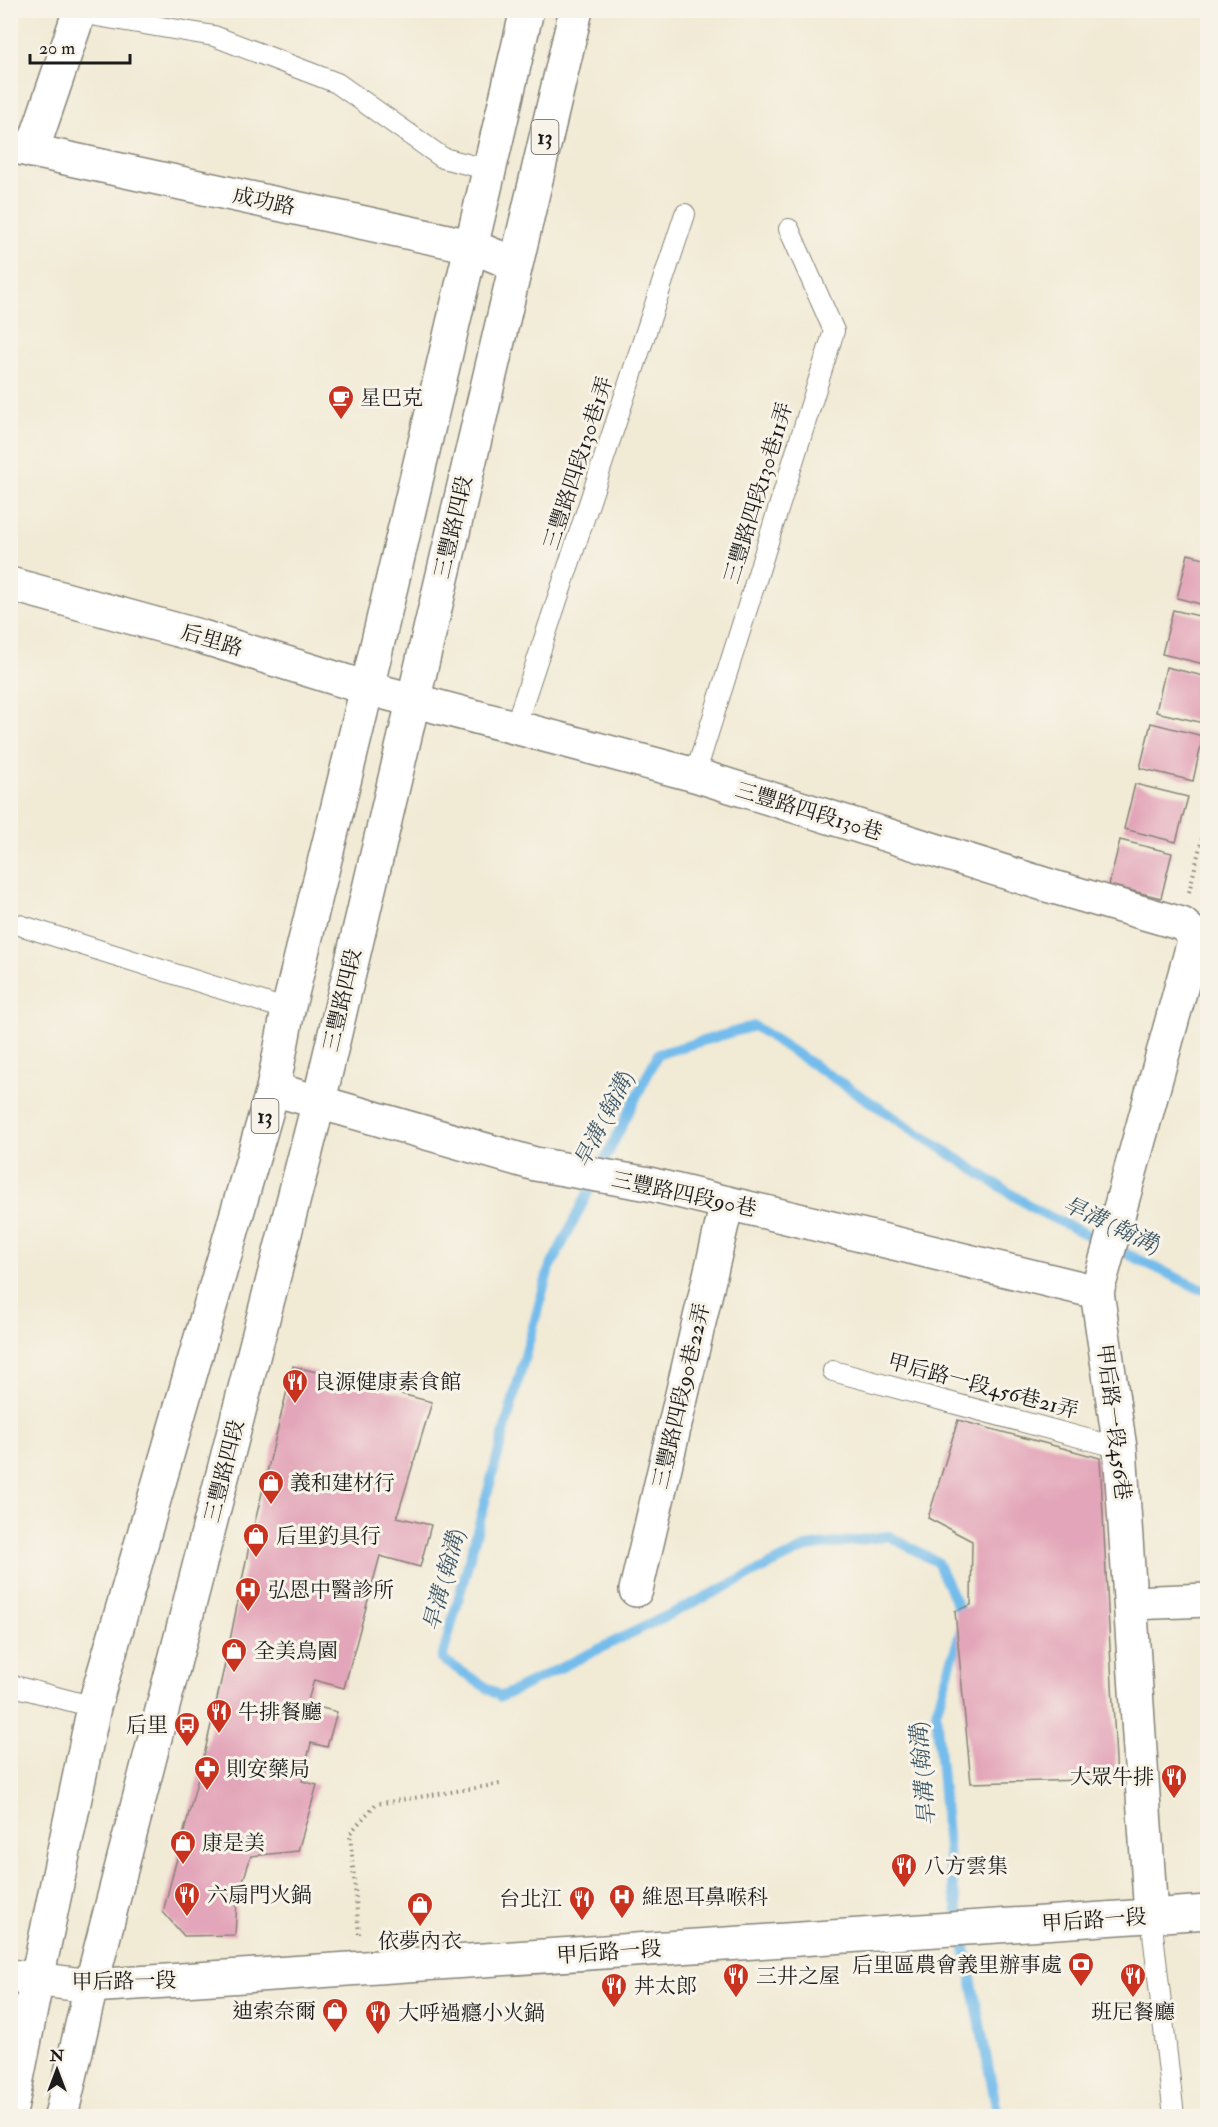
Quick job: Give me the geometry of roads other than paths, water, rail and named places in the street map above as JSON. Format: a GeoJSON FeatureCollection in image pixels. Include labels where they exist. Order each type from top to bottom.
{"type":"FeatureCollection","features":[{"type":"Feature","properties":{"kind":"main road","name":"13"},"geometry":{"type":"LineString","coordinates":[[10,2114],[24,1978],[94,1707],[273,1089],[288,1010],[367,688],[527,10]]}},
{"type":"Feature","properties":{"kind":"main road","name":"三豐路四段"},"geometry":{"type":"LineString","coordinates":[[91,1986],[319,1101],[576,10]]}},
{"type":"Feature","properties":{"kind":"main road"},"geometry":{"type":"LineString","coordinates":[[21,149],[79,12]]}},
{"type":"Feature","properties":{"kind":"main road","name":"成功路"},"geometry":{"type":"LineString","coordinates":[[21,149],[471,246],[515,264]]}},
{"type":"Feature","properties":{"kind":"main road","name":"后里路"},"geometry":{"type":"LineString","coordinates":[[10,584],[199,636],[412,700]]}},
{"type":"Feature","properties":{"kind":"main road","name":"三豐路四段130巷"},"geometry":{"type":"LineString","coordinates":[[412,700],[695,776],[1050,886],[1188,933]]}},
{"type":"Feature","properties":{"kind":"main road","name":"甲后路一段456巷"},"geometry":{"type":"LineString","coordinates":[[1151,1916],[1120,1448],[1097,1292],[1188,933]]}},
{"type":"Feature","properties":{"kind":"main road","name":"三豐路四段90巷"},"geometry":{"type":"LineString","coordinates":[[273,1089],[535,1164],[649,1184],[1097,1292]]}},
{"type":"Feature","properties":{"kind":"main road","name":"三豐路四段90巷22弄"},"geometry":{"type":"LineString","coordinates":[[636,1590],[727,1203]]}},
{"type":"Feature","properties":{"kind":"main road"},"geometry":{"type":"LineString","coordinates":[[1131,1603],[1208,1600]]}},
{"type":"Feature","properties":{"kind":"main road","name":"甲后路一段"},"geometry":{"type":"LineString","coordinates":[[24,1978],[91,1986],[1208,1912]]}},
{"type":"Feature","properties":{"kind":"main road","name":"13"},"geometry":{"type":"LineString","coordinates":[[61,2116],[91,1986]]}},
{"type":"Feature","properties":{"kind":"lane"},"geometry":{"type":"LineString","coordinates":[[79,12],[214,36],[337,84],[443,158],[490,170]]}},
{"type":"Feature","properties":{"kind":"lane","name":"三豐路四段130巷1弄"},"geometry":{"type":"LineString","coordinates":[[515,727],[686,214]]}},
{"type":"Feature","properties":{"kind":"lane","name":"三豐路四段130巷11弄"},"geometry":{"type":"LineString","coordinates":[[695,776],[834,331],[789,229]]}},
{"type":"Feature","properties":{"kind":"lane"},"geometry":{"type":"LineString","coordinates":[[10,922],[288,1010]]}},
{"type":"Feature","properties":{"kind":"lane","name":"甲后路一段456巷21弄"},"geometry":{"type":"LineString","coordinates":[[833,1371],[1120,1448]]}},
{"type":"Feature","properties":{"kind":"lane"},"geometry":{"type":"LineString","coordinates":[[10,1685],[94,1707]]}},
{"type":"Feature","properties":{"kind":"lane"},"geometry":{"type":"LineString","coordinates":[[1151,1916],[1174,2116]]}},
{"type":"Feature","properties":{"kind":"waterway","name":"旱溝 (翰溝)"},"geometry":{"type":"LineString","coordinates":[[998,2116],[950,1871],[936,1712],[964,1620],[937,1562],[889,1536],[807,1547],[501,1697],[442,1659],[548,1272],[658,1054],[754,1026],[1036,1210],[1200,1289],[1208,1290]]}},
{"type":"Feature","properties":{"kind":"place","name":"星巴克"},"geometry":{"type":"Point","coordinates":[341,421]}},
{"type":"Feature","properties":{"kind":"place","name":"良源健康素食館"},"geometry":{"type":"Point","coordinates":[295,1405]}},
{"type":"Feature","properties":{"kind":"place","name":"義和建材行"},"geometry":{"type":"Point","coordinates":[271,1506]}},
{"type":"Feature","properties":{"kind":"place","name":"后里釣具行"},"geometry":{"type":"Point","coordinates":[256,1559]}},
{"type":"Feature","properties":{"kind":"place","name":"弘恩中醫診所"},"geometry":{"type":"Point","coordinates":[248,1613]}},
{"type":"Feature","properties":{"kind":"place","name":"全美鳥園"},"geometry":{"type":"Point","coordinates":[234,1674]}},
{"type":"Feature","properties":{"kind":"place","name":"牛排餐廳"},"geometry":{"type":"Point","coordinates":[219,1735]}},
{"type":"Feature","properties":{"kind":"place","name":"后里"},"geometry":{"type":"Point","coordinates":[187,1748]}},
{"type":"Feature","properties":{"kind":"place","name":"則安藥局"},"geometry":{"type":"Point","coordinates":[207,1792]}},
{"type":"Feature","properties":{"kind":"place","name":"大眾牛排"},"geometry":{"type":"Point","coordinates":[1174,1800]}},
{"type":"Feature","properties":{"kind":"place","name":"康是美"},"geometry":{"type":"Point","coordinates":[183,1866]}},
{"type":"Feature","properties":{"kind":"place","name":"八方雲集"},"geometry":{"type":"Point","coordinates":[904,1889]}},
{"type":"Feature","properties":{"kind":"place","name":"六扇門火鍋"},"geometry":{"type":"Point","coordinates":[187,1918]}},
{"type":"Feature","properties":{"kind":"place","name":"維恩耳鼻喉科"},"geometry":{"type":"Point","coordinates":[622,1920]}},
{"type":"Feature","properties":{"kind":"place","name":"台北江"},"geometry":{"type":"Point","coordinates":[582,1922]}},
{"type":"Feature","properties":{"kind":"place","name":"依夢內衣"},"geometry":{"type":"Point","coordinates":[420,1928]}},
{"type":"Feature","properties":{"kind":"place","name":"后里區農會義里辦事處"},"geometry":{"type":"Point","coordinates":[1081,1988]}},
{"type":"Feature","properties":{"kind":"place","name":"三井之屋"},"geometry":{"type":"Point","coordinates":[736,1999]}},
{"type":"Feature","properties":{"kind":"place","name":"班尼餐廳"},"geometry":{"type":"Point","coordinates":[1133,1999]}},
{"type":"Feature","properties":{"kind":"place","name":"丼太郎"},"geometry":{"type":"Point","coordinates":[614,2009]}},
{"type":"Feature","properties":{"kind":"place","name":"迪索奈爾"},"geometry":{"type":"Point","coordinates":[335,2034]}},
{"type":"Feature","properties":{"kind":"place","name":"大呼過癮小火鍋"},"geometry":{"type":"Point","coordinates":[378,2036]}}]}
